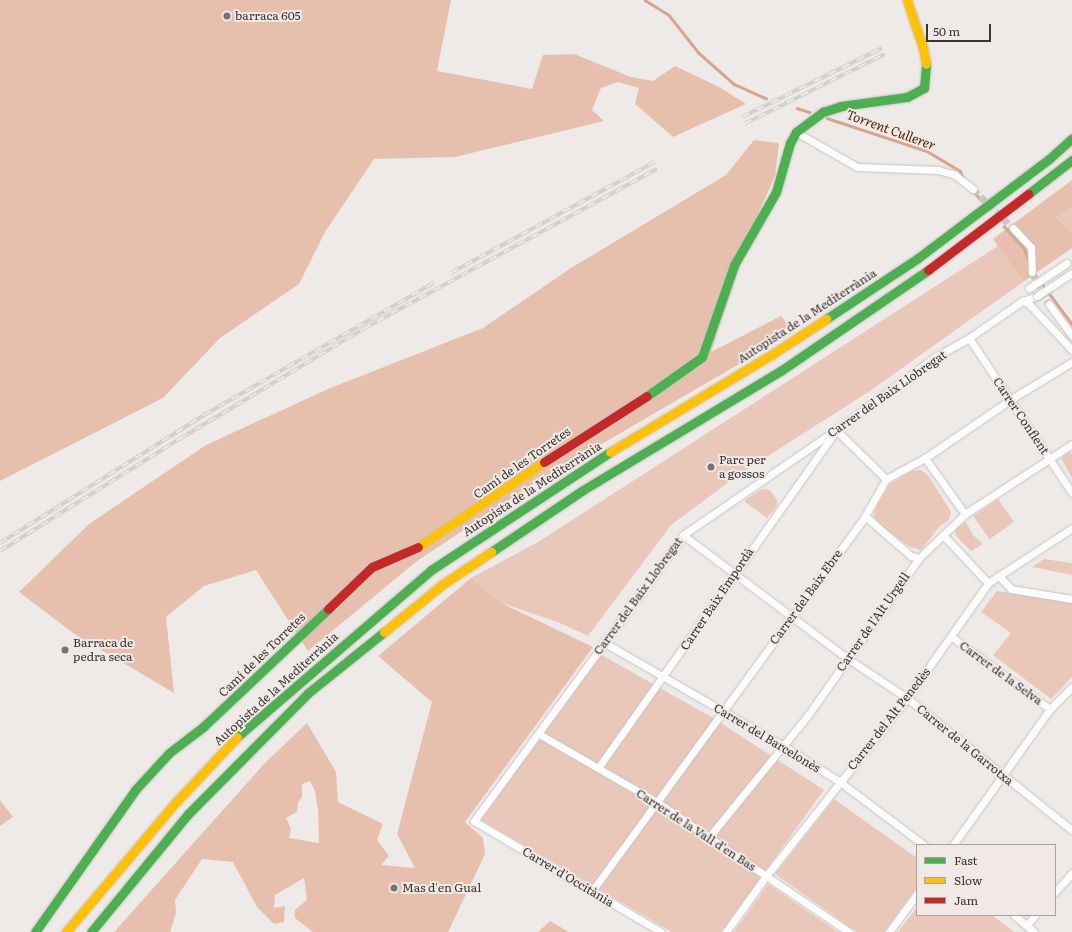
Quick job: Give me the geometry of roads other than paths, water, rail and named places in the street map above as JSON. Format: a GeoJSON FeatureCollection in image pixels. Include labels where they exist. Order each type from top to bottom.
{"type":"FeatureCollection","features":[{"type":"Feature","properties":{"kind":"main road","name":"Camí de les Torretes"},"geometry":{"type":"LineString","coordinates":[[35,932],[135,790],[169,753],[203,728],[372,567],[427,543],[536,467],[681,374],[702,357],[734,264],[776,192],[790,144],[796,132],[805,123],[823,112],[841,106],[907,97],[924,88],[927,73],[923,48],[906,0]]}},
{"type":"Feature","properties":{"kind":"main road","name":"Autopista de la Mediterrània"},"geometry":{"type":"LineString","coordinates":[[66,932],[176,802],[243,731],[431,570],[571,475],[771,355],[918,258],[1049,159],[1072,138]]}},
{"type":"Feature","properties":{"kind":"main road","name":"Autopista de la Mediterrània"},"geometry":{"type":"LineString","coordinates":[[91,932],[188,814],[308,693],[443,584],[583,490],[788,365],[929,270],[1072,160]]}},
{"type":"Feature","properties":{"kind":"street"},"geometry":{"type":"LineString","coordinates":[[796,132],[857,167],[938,170],[954,176],[973,189]]}},
{"type":"Feature","properties":{"kind":"street"},"geometry":{"type":"LineString","coordinates":[[1013,228],[1030,247],[1032,272]]}},
{"type":"Feature","properties":{"kind":"street"},"geometry":{"type":"LineString","coordinates":[[1026,300],[1029,288],[1070,261]]}},
{"type":"Feature","properties":{"kind":"street"},"geometry":{"type":"LineString","coordinates":[[1026,300],[1037,296],[1072,273]]}},
{"type":"Feature","properties":{"kind":"street"},"geometry":{"type":"LineString","coordinates":[[1026,300],[1071,347]]}},
{"type":"Feature","properties":{"kind":"street","name":"Carrer del Baix Llobregat"},"geometry":{"type":"LineString","coordinates":[[474,821],[539,734],[603,642],[683,535],[836,430],[935,357],[969,338],[1026,300]]}},
{"type":"Feature","properties":{"kind":"street"},"geometry":{"type":"LineString","coordinates":[[1049,304],[1072,336]]}},
{"type":"Feature","properties":{"kind":"street","name":"Carrer Conflent"},"geometry":{"type":"LineString","coordinates":[[969,338],[1072,493]]}},
{"type":"Feature","properties":{"kind":"street"},"geometry":{"type":"LineString","coordinates":[[836,430],[886,479],[925,458],[1072,362]]}},
{"type":"Feature","properties":{"kind":"street","name":"Carrer Baix Empordà"},"geometry":{"type":"LineString","coordinates":[[598,768],[664,677],[733,573],[803,479],[836,430]]}},
{"type":"Feature","properties":{"kind":"street","name":"Carrer de l'Alt Urgell"},"geometry":{"type":"LineString","coordinates":[[709,837],[782,745],[808,715],[919,558],[965,514],[1072,444]]}},
{"type":"Feature","properties":{"kind":"street"},"geometry":{"type":"LineString","coordinates":[[925,458],[965,514]]}},
{"type":"Feature","properties":{"kind":"street","name":"Carrer del Baix Ebre"},"geometry":{"type":"LineString","coordinates":[[592,891],[865,516],[886,479]]}},
{"type":"Feature","properties":{"kind":"street"},"geometry":{"type":"LineString","coordinates":[[865,516],[911,556],[919,558]]}},
{"type":"Feature","properties":{"kind":"street","name":"Carrer del Alt Penedès"},"geometry":{"type":"LineString","coordinates":[[726,932],[766,876],[907,698],[952,637],[988,583],[1000,577],[1072,528]]}},
{"type":"Feature","properties":{"kind":"street","name":"Carrer de la Garrotxa"},"geometry":{"type":"LineString","coordinates":[[683,535],[847,658],[907,698],[1072,830]]}},
{"type":"Feature","properties":{"kind":"street"},"geometry":{"type":"LineString","coordinates":[[943,535],[988,583]]}},
{"type":"Feature","properties":{"kind":"street"},"geometry":{"type":"LineString","coordinates":[[1000,577],[1011,589],[1072,599]]}},
{"type":"Feature","properties":{"kind":"street","name":"Carrer de la Selva"},"geometry":{"type":"LineString","coordinates":[[952,637],[1050,709]]}},
{"type":"Feature","properties":{"kind":"street","name":"Carrer del Barcelonès"},"geometry":{"type":"LineString","coordinates":[[603,642],[782,745],[840,782],[923,844]]}},
{"type":"Feature","properties":{"kind":"street"},"geometry":{"type":"LineString","coordinates":[[954,844],[1050,709],[1072,687]]}},
{"type":"Feature","properties":{"kind":"street","name":"Carrer de la Vall d'en Bas"},"geometry":{"type":"LineString","coordinates":[[539,734],[657,802],[849,932]]}},
{"type":"Feature","properties":{"kind":"street","name":"Carrer d'Occitània"},"geometry":{"type":"LineString","coordinates":[[474,821],[661,932]]}},
{"type":"Feature","properties":{"kind":"street"},"geometry":{"type":"LineString","coordinates":[[1056,891],[1072,873]]}},
{"type":"Feature","properties":{"kind":"street"},"geometry":{"type":"LineString","coordinates":[[889,932],[916,895]]}},
{"type":"Feature","properties":{"kind":"street"},"geometry":{"type":"LineString","coordinates":[[1015,916],[1034,932]]}},
{"type":"Feature","properties":{"kind":"street"},"geometry":{"type":"LineString","coordinates":[[1027,925],[1034,916]]}},
{"type":"Feature","properties":{"kind":"waterway","name":"Torrent Cullerer"},"geometry":{"type":"LineString","coordinates":[[645,0],[669,15],[699,53],[734,84],[766,98]]}},
{"type":"Feature","properties":{"kind":"waterway","name":"Torrent Cullerer"},"geometry":{"type":"LineString","coordinates":[[797,108],[809,112]]}},
{"type":"Feature","properties":{"kind":"waterway","name":"Torrent Cullerer"},"geometry":{"type":"LineString","coordinates":[[827,118],[927,151],[960,171],[964,179]]}},
{"type":"Feature","properties":{"kind":"waterway","name":"Torrent Cullerer"},"geometry":{"type":"LineString","coordinates":[[973,189],[979,198]]}},
{"type":"Feature","properties":{"kind":"waterway","name":"Torrent Cullerer"},"geometry":{"type":"LineString","coordinates":[[1004,226],[1024,248],[1029,261]]}},
{"type":"Feature","properties":{"kind":"waterway","name":"Torrent Cullerer"},"geometry":{"type":"LineString","coordinates":[[1034,273],[1072,324]]}},
{"type":"Feature","properties":{"kind":"tunnel"},"geometry":{"type":"LineString","coordinates":[[973,189],[1013,228]]}},
{"type":"Feature","properties":{"kind":"tunnel"},"geometry":{"type":"LineString","coordinates":[[1032,272],[1049,304]]}},
{"type":"Feature","properties":{"kind":"railway"},"geometry":{"type":"LineString","coordinates":[[742,117],[882,48]]}},
{"type":"Feature","properties":{"kind":"railway"},"geometry":{"type":"LineString","coordinates":[[744,124],[885,54]]}},
{"type":"Feature","properties":{"kind":"railway"},"geometry":{"type":"LineString","coordinates":[[451,273],[655,162]]}},
{"type":"Feature","properties":{"kind":"railway"},"geometry":{"type":"LineString","coordinates":[[0,551],[181,438],[363,329],[657,169]]}},
{"type":"Feature","properties":{"kind":"railway"},"geometry":{"type":"LineString","coordinates":[[0,543],[204,415],[434,283]]}},
{"type":"Feature","properties":{"kind":"place","name":"barraca 605"},"geometry":{"type":"Point","coordinates":[227,16]}},
{"type":"Feature","properties":{"kind":"place","name":"Parc per a gossos"},"geometry":{"type":"Point","coordinates":[711,467]}},
{"type":"Feature","properties":{"kind":"place","name":"Barraca de pedra seca"},"geometry":{"type":"Point","coordinates":[65,650]}},
{"type":"Feature","properties":{"kind":"place","name":"Mas d'en Gual"},"geometry":{"type":"Point","coordinates":[394,888]}}]}
